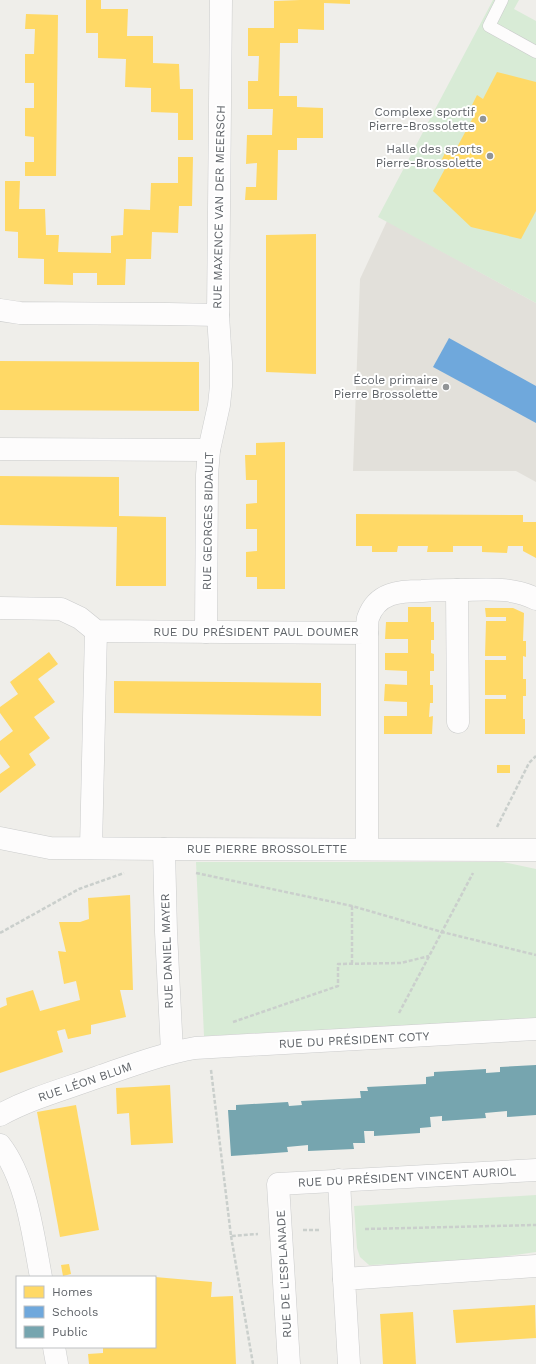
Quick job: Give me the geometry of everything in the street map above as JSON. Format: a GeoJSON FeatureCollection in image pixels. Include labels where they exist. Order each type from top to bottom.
{"type":"FeatureCollection","features":[{"type":"Feature","properties":{"kind":"street","name":"RUE MAXENCE VAN DER MEERSCH"},"geometry":{"type":"LineString","coordinates":[[0,310],[20,313],[218,315],[221,0]]}},
{"type":"Feature","properties":{"kind":"street","name":"RUE GEORGES BIDAULT"},"geometry":{"type":"LineString","coordinates":[[206,632],[207,475],[209,450],[219,405],[221,386],[218,315]]}},
{"type":"Feature","properties":{"kind":"street"},"geometry":{"type":"LineString","coordinates":[[0,448],[209,450]]}},
{"type":"Feature","properties":{"kind":"street"},"geometry":{"type":"LineString","coordinates":[[457,590],[458,722]]}},
{"type":"Feature","properties":{"kind":"street"},"geometry":{"type":"LineString","coordinates":[[367,633],[368,618],[373,608],[380,600],[399,591],[511,590],[536,599]]}},
{"type":"Feature","properties":{"kind":"street"},"geometry":{"type":"LineString","coordinates":[[0,608],[61,608],[80,618],[96,632],[91,848]]}},
{"type":"Feature","properties":{"kind":"street","name":"RUE DU PRÉSIDENT PAUL DOUMER"},"geometry":{"type":"LineString","coordinates":[[96,632],[367,633],[367,849]]}},
{"type":"Feature","properties":{"kind":"street","name":"RUE PIERRE BROSSOLETTE"},"geometry":{"type":"LineString","coordinates":[[0,838],[50,848],[536,850]]}},
{"type":"Feature","properties":{"kind":"street","name":"RUE DANIEL MAYER"},"geometry":{"type":"LineString","coordinates":[[164,849],[166,932],[172,1052]]}},
{"type":"Feature","properties":{"kind":"street","name":"RUE DU PRÉSIDENT COTY"},"geometry":{"type":"LineString","coordinates":[[172,1052],[195,1048],[536,1029]]}},
{"type":"Feature","properties":{"kind":"street","name":"RUE LÉON BLUM"},"geometry":{"type":"LineString","coordinates":[[0,1115],[42,1096],[172,1052]]}},
{"type":"Feature","properties":{"kind":"street"},"geometry":{"type":"LineString","coordinates":[[0,1145],[14,1167],[19,1180],[34,1238],[41,1276]]}},
{"type":"Feature","properties":{"kind":"street","name":"RUE DU PRÉSIDENT VINCENT AURIOL"},"geometry":{"type":"LineString","coordinates":[[278,1184],[536,1170]]}},
{"type":"Feature","properties":{"kind":"street"},"geometry":{"type":"LineString","coordinates":[[339,1180],[349,1364]]}},
{"type":"Feature","properties":{"kind":"street","name":"RUE DE L'ESPLANADE"},"geometry":{"type":"LineString","coordinates":[[278,1184],[289,1364]]}},
{"type":"Feature","properties":{"kind":"street"},"geometry":{"type":"LineString","coordinates":[[344,1278],[536,1266]]}},
{"type":"Feature","properties":{"kind":"street"},"geometry":{"type":"LineString","coordinates":[[54,1348],[57,1364]]}},
{"type":"Feature","properties":{"kind":"lane"},"geometry":{"type":"LineString","coordinates":[[502,0],[489,26],[536,52]]}},
{"type":"Feature","properties":{"kind":"path"},"geometry":{"type":"LineString","coordinates":[[386,1038],[529,763],[536,756]]}},
{"type":"Feature","properties":{"kind":"path"},"geometry":{"type":"LineString","coordinates":[[164,873],[189,872],[352,906],[442,932],[536,956]]}},
{"type":"Feature","properties":{"kind":"path"},"geometry":{"type":"LineString","coordinates":[[0,933],[79,888],[128,873]]}},
{"type":"Feature","properties":{"kind":"path"},"geometry":{"type":"LineString","coordinates":[[352,906],[352,963]]}},
{"type":"Feature","properties":{"kind":"path"},"geometry":{"type":"LineString","coordinates":[[227,1024],[338,986],[338,964],[401,963],[429,956]]}},
{"type":"Feature","properties":{"kind":"path"},"geometry":{"type":"LineString","coordinates":[[209,1048],[231,1236],[253,1364]]}},
{"type":"Feature","properties":{"kind":"path"},"geometry":{"type":"LineString","coordinates":[[231,1236],[281,1231],[536,1225]]}},
{"type":"Feature","properties":{"kind":"shaded area","name":"École primaire Pierre Brossolette"},"geometry":{"type":"Polygon","coordinates":[[[387,221],[536,303],[536,482],[516,471],[353,471],[360,279],[387,221]]]}},
{"type":"Feature","properties":{"kind":"green space","name":"Complexe sportif Pierre-Brossolette"},"geometry":{"type":"Polygon","coordinates":[[[493,0],[519,0],[514,9],[536,21],[536,303],[378,217],[493,0]]]}},
{"type":"Feature","properties":{"kind":"green space"},"geometry":{"type":"Polygon","coordinates":[[[196,862],[503,862],[536,869],[536,1019],[204,1036],[196,862]]]}},
{"type":"Feature","properties":{"kind":"green space"},"geometry":{"type":"Polygon","coordinates":[[[536,1195],[536,1252],[471,1261],[369,1265],[360,1257],[357,1248],[354,1206],[536,1195]]]}},
{"type":"Feature","properties":{"kind":"building: Homes"},"geometry":{"type":"Polygon","coordinates":[[[86,0],[101,0],[101,9],[128,9],[127,36],[153,36],[153,63],[179,64],[180,89],[193,89],[193,140],[178,140],[178,113],[151,112],[151,88],[125,87],[126,59],[98,58],[98,33],[86,33],[86,0]]]}},
{"type":"Feature","properties":{"kind":"building: Homes"},"geometry":{"type":"Polygon","coordinates":[[[350,0],[350,4],[324,3],[324,30],[298,29],[298,43],[280,43],[279,96],[297,96],[297,107],[323,108],[323,138],[297,138],[297,150],[278,150],[277,200],[245,200],[246,187],[256,187],[257,163],[246,164],[247,135],[272,135],[273,109],[248,109],[248,81],[258,81],[259,56],[248,56],[248,28],[274,28],[274,1],[350,0]]]}},
{"type":"Feature","properties":{"kind":"building: Homes"},"geometry":{"type":"Polygon","coordinates":[[[26,14],[58,15],[56,176],[25,176],[25,162],[34,162],[34,137],[25,136],[25,108],[34,108],[34,83],[25,83],[25,54],[34,54],[35,29],[25,29],[26,14]]]}},
{"type":"Feature","properties":{"kind":"building: Homes","name":"Halle des sports Pierre-Brossolette"},"geometry":{"type":"Polygon","coordinates":[[[497,72],[536,82],[536,211],[521,239],[471,227],[433,191],[447,165],[441,161],[448,147],[455,151],[476,112],[470,109],[477,95],[483,99],[497,72]]]}},
{"type":"Feature","properties":{"kind":"building: Homes"},"geometry":{"type":"Polygon","coordinates":[[[178,157],[193,157],[192,206],[179,206],[178,233],[152,232],[151,259],[126,259],[125,285],[97,285],[97,273],[73,273],[73,285],[44,284],[44,259],[18,258],[18,232],[5,231],[5,181],[20,181],[19,209],[45,209],[46,235],[59,235],[58,252],[111,253],[111,236],[123,235],[124,209],[150,210],[151,183],[178,183],[178,157]]]}},
{"type":"Feature","properties":{"kind":"building: Homes"},"geometry":{"type":"Polygon","coordinates":[[[316,234],[316,374],[266,372],[266,235],[316,234]]]}},
{"type":"Feature","properties":{"kind":"building: Homes"},"geometry":{"type":"Polygon","coordinates":[[[0,361],[199,362],[199,411],[0,410],[0,361]]]}},
{"type":"Feature","properties":{"kind":"building: Homes"},"geometry":{"type":"Polygon","coordinates":[[[285,442],[285,589],[257,589],[257,577],[246,577],[246,552],[257,551],[257,529],[246,529],[246,504],[257,503],[257,480],[246,480],[245,455],[256,455],[256,443],[285,442]]]}},
{"type":"Feature","properties":{"kind":"building: Homes"},"geometry":{"type":"Polygon","coordinates":[[[0,476],[119,477],[119,516],[166,517],[166,586],[116,586],[117,527],[0,525],[0,476]]]}},
{"type":"Feature","properties":{"kind":"building: Homes"},"geometry":{"type":"Polygon","coordinates":[[[356,514],[523,515],[523,522],[536,522],[536,558],[523,551],[523,546],[508,546],[507,553],[482,552],[482,546],[453,546],[453,552],[427,552],[428,546],[398,546],[397,552],[372,552],[372,546],[356,546],[356,514]]]}},
{"type":"Feature","properties":{"kind":"building: Homes"},"geometry":{"type":"Polygon","coordinates":[[[408,607],[431,607],[431,622],[434,622],[434,640],[431,640],[431,653],[434,654],[434,671],[430,671],[430,685],[433,685],[433,703],[430,703],[429,717],[433,716],[432,734],[384,734],[384,716],[407,716],[407,702],[384,701],[385,684],[407,685],[407,671],[385,670],[385,653],[408,653],[408,639],[385,639],[386,622],[408,622],[408,607]]]}},
{"type":"Feature","properties":{"kind":"building: Homes"},"geometry":{"type":"Polygon","coordinates":[[[485,608],[513,608],[524,613],[523,641],[526,641],[526,657],[523,656],[523,679],[526,679],[526,696],[523,696],[523,719],[525,719],[525,734],[485,734],[485,699],[506,699],[506,695],[485,695],[485,660],[506,660],[506,656],[485,656],[486,621],[506,621],[506,617],[486,617],[485,608]]]}},
{"type":"Feature","properties":{"kind":"building: Homes"},"geometry":{"type":"Polygon","coordinates":[[[49,652],[58,664],[38,679],[55,702],[34,717],[50,738],[29,754],[36,765],[0,793],[0,774],[10,767],[0,754],[0,741],[13,731],[0,713],[0,707],[18,694],[10,682],[49,652]]]}},
{"type":"Feature","properties":{"kind":"building: Homes"},"geometry":{"type":"Polygon","coordinates":[[[114,681],[321,683],[321,716],[114,713],[114,681]]]}},
{"type":"Feature","properties":{"kind":"building: Homes"},"geometry":{"type":"Polygon","coordinates":[[[497,765],[510,765],[510,773],[497,773],[497,765]]]}},
{"type":"Feature","properties":{"kind":"building: Homes"},"geometry":{"type":"Polygon","coordinates":[[[130,895],[133,990],[120,990],[126,1017],[91,1025],[91,1034],[68,1039],[65,1029],[57,1031],[63,1052],[0,1073],[0,1008],[7,1005],[6,998],[33,990],[40,1011],[80,1000],[76,981],[64,984],[58,951],[66,952],[59,922],[80,922],[89,919],[88,898],[130,895]]]}},
{"type":"Feature","properties":{"kind":"building: Homes"},"geometry":{"type":"Polygon","coordinates":[[[170,1085],[173,1143],[131,1145],[129,1113],[117,1114],[116,1088],[170,1085]]]}},
{"type":"Feature","properties":{"kind":"building: Homes"},"geometry":{"type":"Polygon","coordinates":[[[76,1105],[99,1230],[60,1237],[37,1112],[76,1105]]]}},
{"type":"Feature","properties":{"kind":"building: Homes"},"geometry":{"type":"Polygon","coordinates":[[[69,1264],[71,1274],[63,1276],[61,1265],[69,1264]]]}},
{"type":"Feature","properties":{"kind":"building: Homes"},"geometry":{"type":"Polygon","coordinates":[[[156,1277],[212,1282],[211,1297],[233,1296],[236,1364],[89,1364],[88,1354],[103,1353],[103,1348],[156,1348],[156,1277]]]}},
{"type":"Feature","properties":{"kind":"building: Homes"},"geometry":{"type":"Polygon","coordinates":[[[535,1305],[536,1338],[456,1343],[453,1310],[535,1305]]]}},
{"type":"Feature","properties":{"kind":"building: Homes"},"geometry":{"type":"Polygon","coordinates":[[[413,1312],[416,1364],[383,1364],[380,1314],[413,1312]]]}},
{"type":"Feature","properties":{"kind":"building: Schools"},"geometry":{"type":"Polygon","coordinates":[[[449,338],[536,386],[536,423],[433,367],[449,338]]]}},
{"type":"Feature","properties":{"kind":"building: Public"},"geometry":{"type":"Polygon","coordinates":[[[536,1065],[536,1115],[507,1117],[507,1111],[485,1113],[486,1118],[442,1121],[442,1116],[430,1117],[431,1127],[420,1128],[420,1133],[374,1136],[374,1131],[364,1131],[365,1143],[353,1143],[354,1149],[308,1151],[308,1145],[287,1147],[288,1152],[231,1156],[228,1110],[236,1110],[236,1105],[288,1102],[289,1106],[302,1105],[301,1101],[361,1098],[360,1091],[368,1091],[367,1087],[426,1084],[426,1077],[434,1076],[434,1072],[486,1069],[486,1073],[500,1072],[500,1067],[536,1065]]]}},
{"type":"Feature","properties":{"kind":"place","name":"Complexe sportif Pierre-Brossolette"},"geometry":{"type":"Point","coordinates":[483,119]}},
{"type":"Feature","properties":{"kind":"place","name":"Halle des sports Pierre-Brossolette"},"geometry":{"type":"Point","coordinates":[490,156]}},
{"type":"Feature","properties":{"kind":"place","name":"École primaire Pierre Brossolette"},"geometry":{"type":"Point","coordinates":[446,387]}}]}
